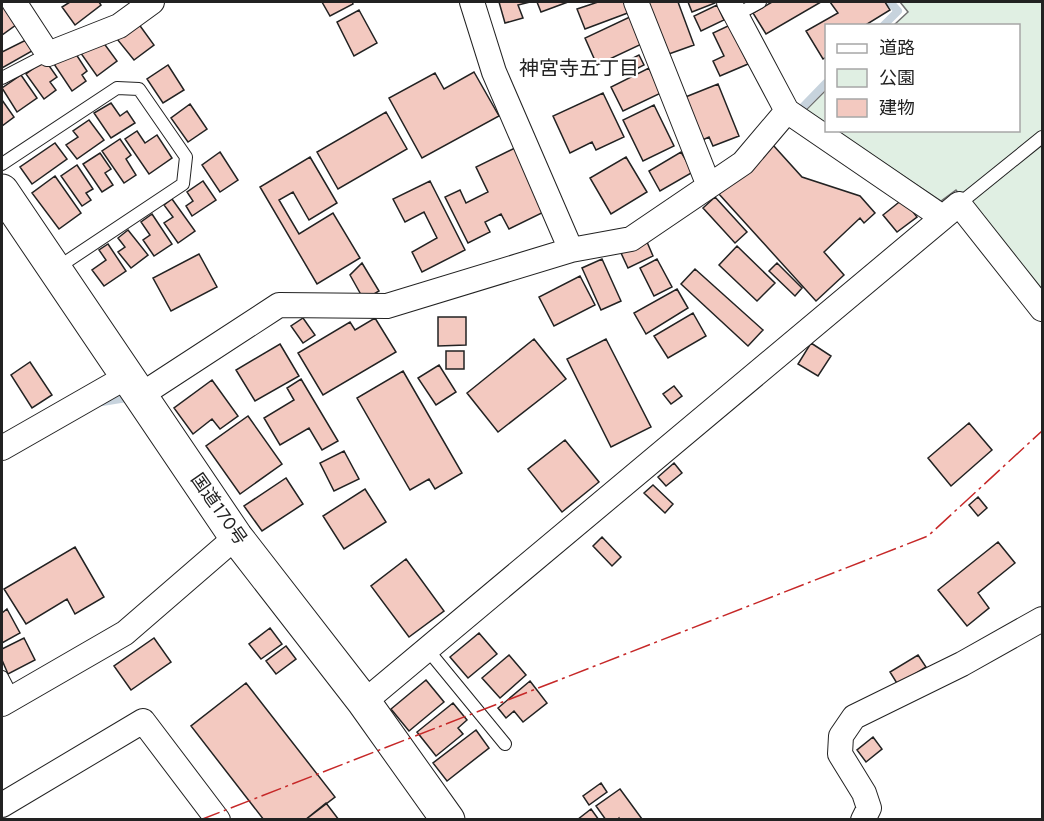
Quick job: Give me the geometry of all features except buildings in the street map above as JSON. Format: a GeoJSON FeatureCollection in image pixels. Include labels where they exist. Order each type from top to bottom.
{"type":"FeatureCollection","features":[{"type":"Feature","properties":{"kind":"highway","name":"国道170号"},"geometry":{"type":"LineString","coordinates":[[2,191],[236,537],[364,702],[448,819]]}},
{"type":"Feature","properties":{"kind":"street"},"geometry":{"type":"LineString","coordinates":[[14,2],[48,54],[119,26],[152,2]]}},
{"type":"Feature","properties":{"kind":"street"},"geometry":{"type":"LineString","coordinates":[[472,2],[494,72],[572,249]]}},
{"type":"Feature","properties":{"kind":"street"},"geometry":{"type":"LineString","coordinates":[[636,2],[709,186]]}},
{"type":"Feature","properties":{"kind":"street"},"geometry":{"type":"LineString","coordinates":[[732,8],[787,111],[951,210],[1042,309]]}},
{"type":"Feature","properties":{"kind":"street"},"geometry":{"type":"LineString","coordinates":[[2,448],[134,385],[279,305],[387,306],[572,249],[631,239],[743,164],[787,111]]}},
{"type":"Feature","properties":{"kind":"street"},"geometry":{"type":"LineString","coordinates":[[364,702],[951,210]]}},
{"type":"Feature","properties":{"kind":"street"},"geometry":{"type":"LineString","coordinates":[[5,693],[125,633],[236,537]]}},
{"type":"Feature","properties":{"kind":"street"},"geometry":{"type":"LineString","coordinates":[[863,819],[869,808],[864,793],[840,754],[841,736],[854,717],[962,664],[1042,619]]}},
{"type":"Feature","properties":{"kind":"street"},"geometry":{"type":"LineString","coordinates":[[2,805],[143,721],[218,819]]}},
{"type":"Feature","properties":{"kind":"lane"},"geometry":{"type":"LineString","coordinates":[[732,8],[760,2]]}},
{"type":"Feature","properties":{"kind":"lane"},"geometry":{"type":"LineString","coordinates":[[2,78],[48,54]]}},
{"type":"Feature","properties":{"kind":"lane"},"geometry":{"type":"LineString","coordinates":[[2,164],[117,88],[139,89],[186,157],[183,184],[55,269]]}},
{"type":"Feature","properties":{"kind":"lane"},"geometry":{"type":"LineString","coordinates":[[951,210],[1042,137]]}},
{"type":"Feature","properties":{"kind":"lane"},"geometry":{"type":"LineString","coordinates":[[427,649],[505,744]]}},
{"type":"Feature","properties":{"kind":"green space"},"geometry":{"type":"Polygon","coordinates":[[[900,2],[1042,2],[1042,299],[956,190],[941,201],[838,132],[1020,132],[1020,24],[895,24],[908,12],[900,2]]]}},
{"type":"Feature","properties":{"kind":"green space"},"geometry":{"type":"Polygon","coordinates":[[[825,91],[825,123],[806,110],[825,91]]]}},
{"type":"Feature","properties":{"kind":"waterway"},"geometry":{"type":"LineString","coordinates":[[885,24],[898,11],[890,2]]}},
{"type":"Feature","properties":{"kind":"waterway"},"geometry":{"type":"LineString","coordinates":[[795,115],[825,84]]}},
{"type":"Feature","properties":{"kind":"waterway"},"geometry":{"type":"LineString","coordinates":[[102,402],[133,397]]}},
{"type":"Feature","properties":{"kind":"power"},"geometry":{"type":"LineString","coordinates":[[200,820],[928,536],[1042,431]]}},
{"type":"Feature","properties":{"kind":"district","name":"神宮寺五丁目"},"geometry":{"type":"Point","coordinates":[579,68]}}]}
